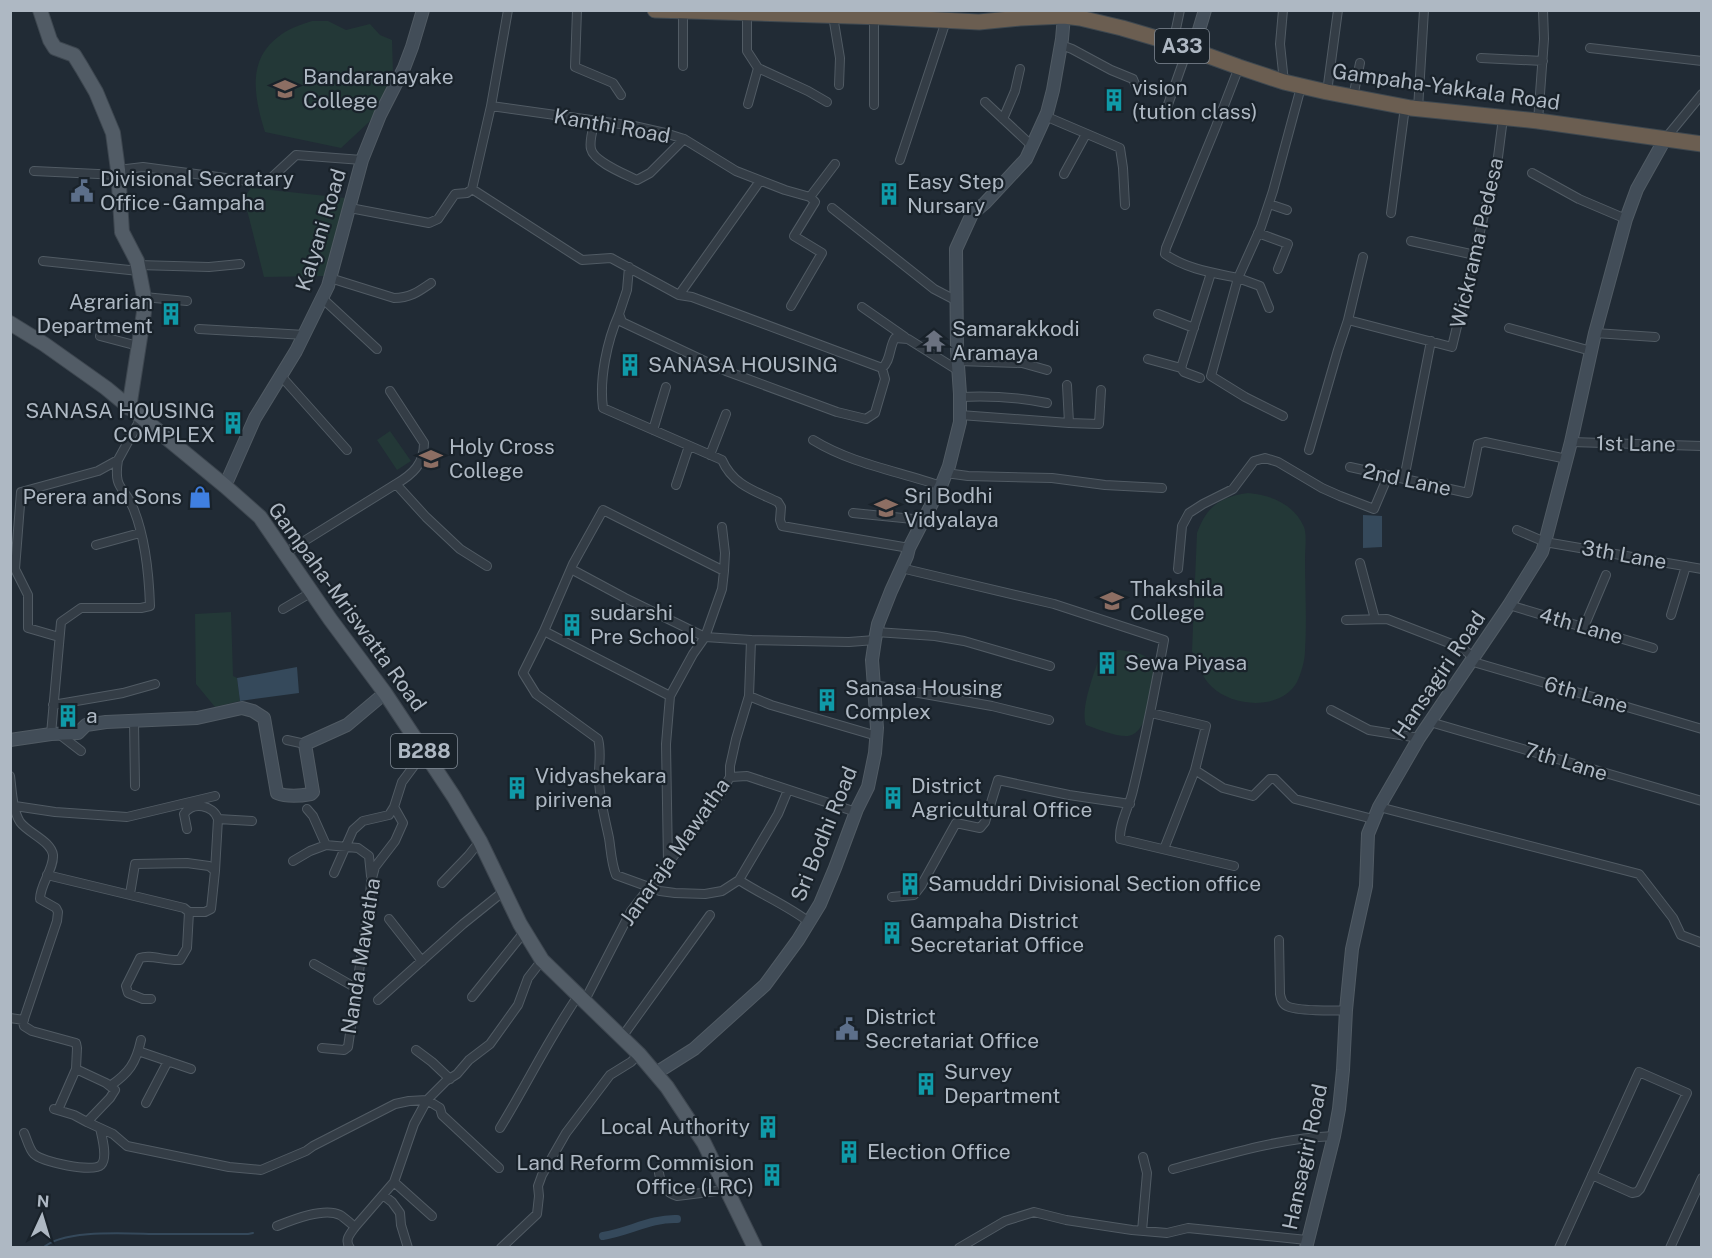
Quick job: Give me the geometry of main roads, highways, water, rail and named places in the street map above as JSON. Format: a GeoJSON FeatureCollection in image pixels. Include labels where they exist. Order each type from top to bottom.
{"type":"FeatureCollection","features":[{"type":"Feature","properties":{"kind":"highway","name":"Gampaha-Yakkala Road"},"geometry":{"type":"LineString","coordinates":[[655,10],[882,15],[979,22],[1064,16],[1080,18],[1185,47],[1302,87],[1411,108],[1538,121],[1701,144]]}},
{"type":"Feature","properties":{"kind":"main road"},"geometry":{"type":"LineString","coordinates":[[40,10],[50,40],[56,48],[74,55],[96,92],[113,133],[122,232],[138,268],[144,297],[144,312],[129,408]]}},
{"type":"Feature","properties":{"kind":"main road","name":"Gampaha-Mriswatta Road"},"geometry":{"type":"LineString","coordinates":[[10,323],[106,388],[260,517],[425,751],[480,841],[504,891],[542,960],[639,1054],[667,1087],[704,1143],[755,1248]]}},
{"type":"Feature","properties":{"kind":"water"},"geometry":{"type":"Polygon","coordinates":[[[1363,515],[1382,516],[1382,547],[1363,548],[1363,515]]]}},
{"type":"Feature","properties":{"kind":"water"},"geometry":{"type":"Polygon","coordinates":[[[297,667],[299,693],[240,701],[237,678],[297,667]]]}},
{"type":"Feature","properties":{"kind":"waterway"},"geometry":{"type":"LineString","coordinates":[[603,1236],[649,1223],[677,1219]]}},
{"type":"Feature","properties":{"kind":"waterway"},"geometry":{"type":"LineString","coordinates":[[43,1248],[66,1237],[82,1235],[253,1233]]}},
{"type":"Feature","properties":{"kind":"place","name":"Bandaranayake College"},"geometry":{"type":"Point","coordinates":[285,89]}},
{"type":"Feature","properties":{"kind":"place","name":"vision (tution class)"},"geometry":{"type":"Point","coordinates":[1114,100]}},
{"type":"Feature","properties":{"kind":"place","name":"Divisional Secratary Office - Gampaha"},"geometry":{"type":"Point","coordinates":[82,191]}},
{"type":"Feature","properties":{"kind":"place","name":"Easy Step Nursary"},"geometry":{"type":"Point","coordinates":[889,194]}},
{"type":"Feature","properties":{"kind":"place","name":"Agrarian Department"},"geometry":{"type":"Point","coordinates":[171,314]}},
{"type":"Feature","properties":{"kind":"place","name":"Samarakkodi Aramaya"},"geometry":{"type":"Point","coordinates":[934,341]}},
{"type":"Feature","properties":{"kind":"place","name":"SANASA HOUSING"},"geometry":{"type":"Point","coordinates":[630,365]}},
{"type":"Feature","properties":{"kind":"place","name":"SANASA HOUSING COMPLEX"},"geometry":{"type":"Point","coordinates":[233,423]}},
{"type":"Feature","properties":{"kind":"place","name":"Holy Cross College"},"geometry":{"type":"Point","coordinates":[431,459]}},
{"type":"Feature","properties":{"kind":"place","name":"Perera and Sons"},"geometry":{"type":"Point","coordinates":[200,497]}},
{"type":"Feature","properties":{"kind":"place","name":"Sri Bodhi Vidyalaya"},"geometry":{"type":"Point","coordinates":[886,508]}},
{"type":"Feature","properties":{"kind":"place","name":"Thakshila College"},"geometry":{"type":"Point","coordinates":[1112,601]}},
{"type":"Feature","properties":{"kind":"place","name":"sudarshi Pre School"},"geometry":{"type":"Point","coordinates":[572,625]}},
{"type":"Feature","properties":{"kind":"place","name":"Sewa Piyasa"},"geometry":{"type":"Point","coordinates":[1107,663]}},
{"type":"Feature","properties":{"kind":"place","name":"Sanasa Housing Complex"},"geometry":{"type":"Point","coordinates":[827,700]}},
{"type":"Feature","properties":{"kind":"place","name":"a"},"geometry":{"type":"Point","coordinates":[68,716]}},
{"type":"Feature","properties":{"kind":"place","name":"Vidyashekara pirivena"},"geometry":{"type":"Point","coordinates":[517,788]}},
{"type":"Feature","properties":{"kind":"place","name":"District Agricultural Office"},"geometry":{"type":"Point","coordinates":[893,798]}},
{"type":"Feature","properties":{"kind":"place","name":"Samuddri Divisional Section office"},"geometry":{"type":"Point","coordinates":[910,884]}},
{"type":"Feature","properties":{"kind":"place","name":"Gampaha District Secretariat Office"},"geometry":{"type":"Point","coordinates":[892,933]}},
{"type":"Feature","properties":{"kind":"place","name":"District Secretariat Office"},"geometry":{"type":"Point","coordinates":[847,1029]}},
{"type":"Feature","properties":{"kind":"place","name":"Survey Department"},"geometry":{"type":"Point","coordinates":[926,1084]}},
{"type":"Feature","properties":{"kind":"place","name":"Local Authority"},"geometry":{"type":"Point","coordinates":[768,1127]}},
{"type":"Feature","properties":{"kind":"place","name":"Election Office"},"geometry":{"type":"Point","coordinates":[849,1152]}},
{"type":"Feature","properties":{"kind":"place","name":"Land Reform Commision Office (LRC)"},"geometry":{"type":"Point","coordinates":[772,1175]}}]}
